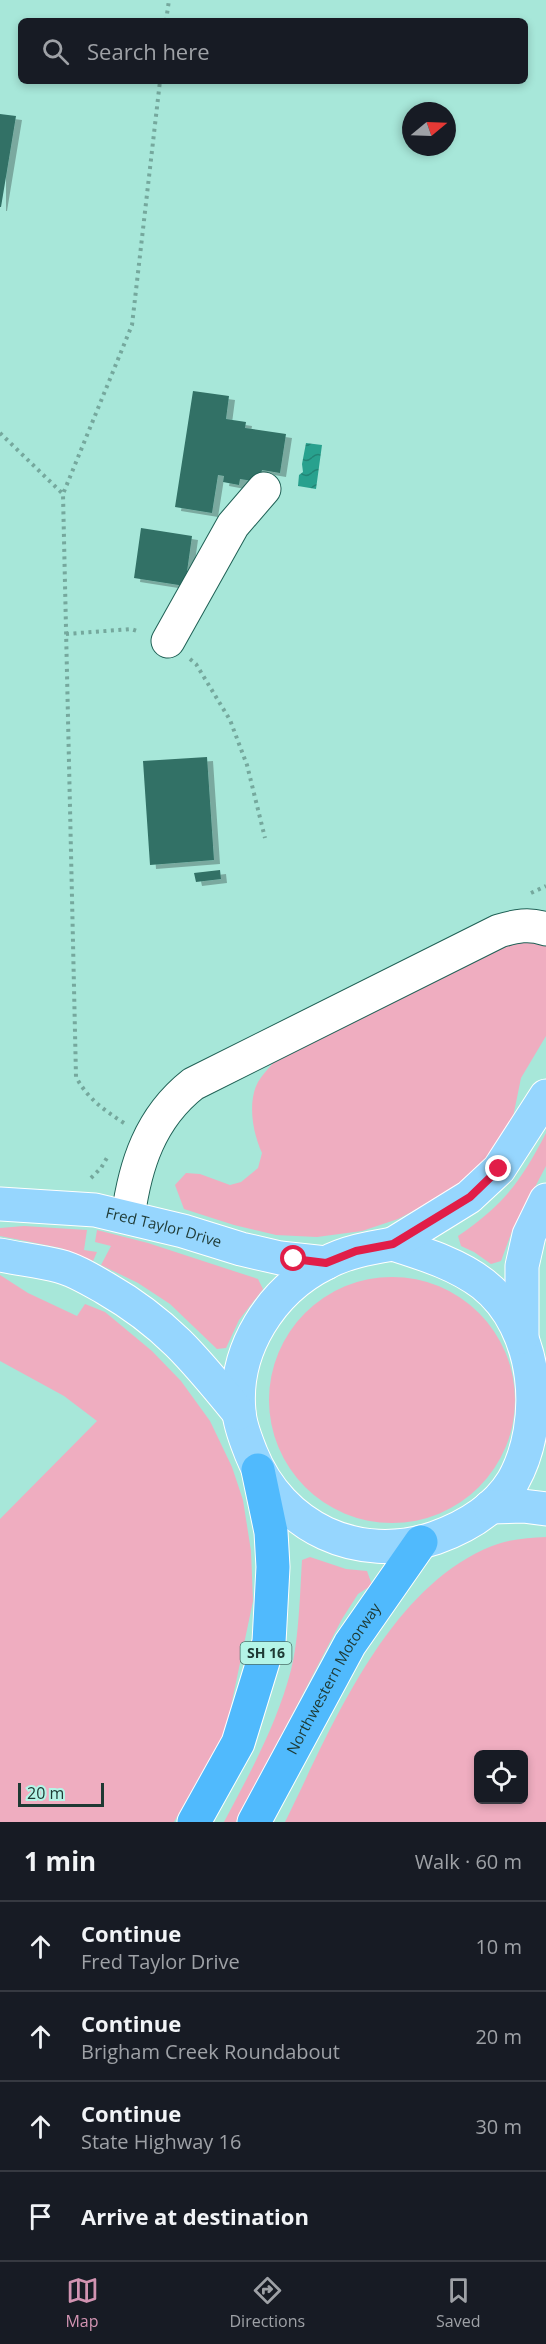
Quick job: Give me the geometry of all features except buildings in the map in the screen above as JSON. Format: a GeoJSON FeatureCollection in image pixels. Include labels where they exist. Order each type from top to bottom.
{"type":"FeatureCollection","features":[{"type":"Feature","properties":{"kind":"highway","name":"SH 16"},"geometry":{"type":"LineString","coordinates":[[194,1822],[238,1743],[269,1642],[273,1567],[271,1532],[258,1470]]}},
{"type":"Feature","properties":{"kind":"highway","name":"Northwestern Motorway"},"geometry":{"type":"LineString","coordinates":[[254,1822],[350,1644],[421,1542]]}},
{"type":"Feature","properties":{"kind":"main road","name":"SH 16"},"geometry":{"type":"LineString","coordinates":[[258,1470],[238,1413],[239,1387],[245,1356],[256,1328],[274,1303],[293,1284],[326,1263],[356,1251],[393,1244],[470,1197],[499,1169],[546,1096]]}},
{"type":"Feature","properties":{"kind":"main road"},"geometry":{"type":"LineString","coordinates":[[522,1337],[522,1266],[529,1235],[546,1200]]}},
{"type":"Feature","properties":{"kind":"main road","name":"Fred Taylor Drive"},"geometry":{"type":"LineString","coordinates":[[0,1203],[95,1210],[183,1231],[241,1250],[280,1258],[326,1263]]}},
{"type":"Feature","properties":{"kind":"main road"},"geometry":{"type":"LineString","coordinates":[[258,1470],[286,1508],[308,1525],[334,1538],[359,1545],[389,1547],[421,1542],[467,1524],[505,1493],[525,1456],[540,1393],[522,1337],[501,1302],[483,1284],[433,1257],[393,1244]]}},
{"type":"Feature","properties":{"kind":"main road"},"geometry":{"type":"LineString","coordinates":[[0,1255],[61,1266],[134,1304],[162,1326],[190,1353],[238,1413]]}},
{"type":"Feature","properties":{"kind":"main road"},"geometry":{"type":"LineString","coordinates":[[490,1507],[523,1506],[546,1509]]}},
{"type":"Feature","properties":{"kind":"lane"},"geometry":{"type":"LineString","coordinates":[[168,641],[233,525],[264,489]]}},
{"type":"Feature","properties":{"kind":"lane"},"geometry":{"type":"LineString","coordinates":[[128,1217],[136,1169],[150,1138],[177,1097],[193,1084],[500,931],[517,926],[534,925],[546,929]]}},
{"type":"Feature","properties":{"kind":"path"},"geometry":{"type":"LineString","coordinates":[[166,18],[169,0]]}},
{"type":"Feature","properties":{"kind":"path"},"geometry":{"type":"LineString","coordinates":[[150,1138],[99,1107],[84,1092],[76,1077],[63,494],[132,325],[160,84]]}},
{"type":"Feature","properties":{"kind":"path"},"geometry":{"type":"LineString","coordinates":[[0,433],[63,494]]}},
{"type":"Feature","properties":{"kind":"path"},"geometry":{"type":"LineString","coordinates":[[66,633],[131,629],[168,641],[196,664],[230,720],[247,765],[265,838]]}},
{"type":"Feature","properties":{"kind":"shaded area"},"geometry":{"type":"Polygon","coordinates":[[[517,936],[546,937],[546,1036],[521,1078],[511,1127],[484,1163],[445,1194],[398,1219],[362,1231],[317,1237],[276,1235],[184,1209],[175,1185],[186,1173],[200,1174],[230,1185],[241,1182],[258,1168],[262,1153],[252,1118],[253,1099],[258,1082],[273,1063],[517,936]]]}},
{"type":"Feature","properties":{"kind":"shaded area"},"geometry":{"type":"Polygon","coordinates":[[[546,1133],[546,1166],[512,1231],[501,1261],[491,1264],[461,1246],[458,1236],[499,1203],[528,1166],[546,1133]]]}},
{"type":"Feature","properties":{"kind":"shaded area"},"geometry":{"type":"Polygon","coordinates":[[[24,1226],[87,1230],[84,1250],[97,1252],[93,1261],[61,1248],[0,1236],[0,1228],[24,1226]]]}},
{"type":"Feature","properties":{"kind":"shaded area"},"geometry":{"type":"Polygon","coordinates":[[[97,1230],[148,1243],[258,1279],[263,1289],[239,1320],[226,1348],[217,1349],[170,1304],[138,1283],[101,1265],[111,1246],[95,1242],[97,1230]]]}},
{"type":"Feature","properties":{"kind":"shaded area"},"geometry":{"type":"Polygon","coordinates":[[[0,1275],[28,1293],[77,1316],[85,1304],[105,1312],[152,1351],[181,1381],[210,1421],[232,1467],[243,1500],[251,1551],[253,1601],[226,1730],[174,1822],[0,1822],[0,1519],[97,1421],[64,1396],[0,1361],[0,1275]]]}},
{"type":"Feature","properties":{"kind":"shaded area"},"geometry":{"type":"Polygon","coordinates":[[[392,1277],[416,1280],[439,1287],[460,1298],[479,1313],[494,1332],[505,1353],[512,1376],[515,1400],[512,1424],[505,1447],[494,1468],[479,1487],[460,1502],[439,1513],[416,1520],[392,1523],[368,1520],[345,1513],[324,1502],[305,1487],[290,1468],[279,1447],[272,1424],[269,1400],[272,1376],[279,1353],[290,1332],[305,1313],[324,1298],[345,1287],[368,1280],[392,1277]]]}},
{"type":"Feature","properties":{"kind":"shaded area"},"geometry":{"type":"Polygon","coordinates":[[[546,1537],[546,1822],[285,1822],[343,1704],[393,1627],[422,1593],[455,1566],[492,1546],[512,1540],[546,1537]]]}},
{"type":"Feature","properties":{"kind":"shaded area"},"geometry":{"type":"Polygon","coordinates":[[[310,1557],[346,1569],[367,1571],[372,1585],[358,1594],[342,1619],[236,1822],[224,1822],[262,1748],[285,1690],[296,1644],[302,1560],[310,1557]]]}},
{"type":"Feature","properties":{"kind":"water"},"geometry":{"type":"Polygon","coordinates":[[[306,443],[322,445],[316,489],[298,486],[299,475],[303,472],[302,464],[306,443]]]}},
{"type":"Feature","properties":{"kind":"route"},"geometry":{"type":"LineString","coordinates":[[294,1259],[326,1263],[356,1251],[393,1244],[470,1197],[499,1169]]}}]}
